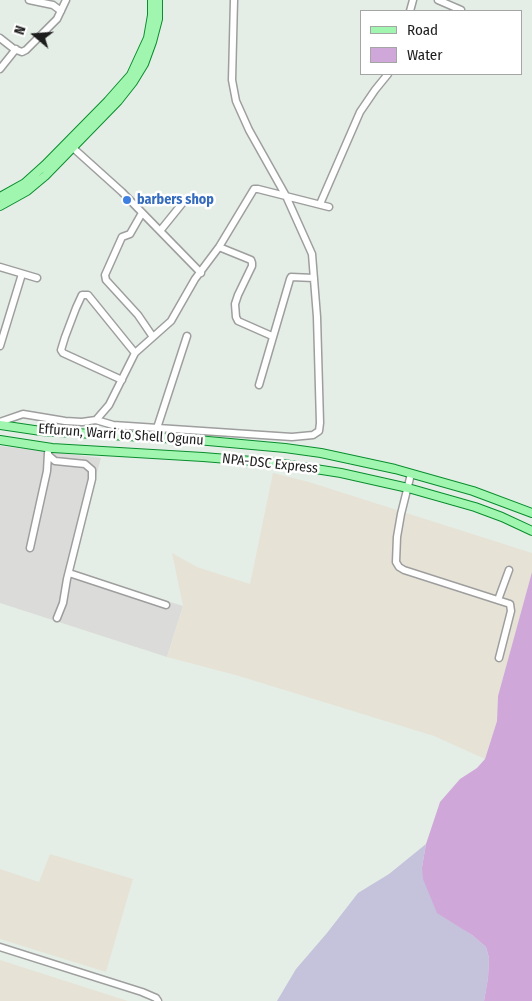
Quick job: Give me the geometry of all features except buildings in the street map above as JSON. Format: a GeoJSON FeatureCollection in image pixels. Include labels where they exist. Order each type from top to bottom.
{"type":"FeatureCollection","features":[{"type":"Feature","properties":{"kind":"main road"},"geometry":{"type":"LineString","coordinates":[[0,197],[25,182],[45,165],[131,75],[148,38],[152,15],[152,0]]}},
{"type":"Feature","properties":{"kind":"main road"},"geometry":{"type":"LineString","coordinates":[[0,206],[18,197],[36,184],[118,100],[139,74],[156,30],[158,0]]}},
{"type":"Feature","properties":{"kind":"main road","name":"Effurun, Warri to Shell Ogunu"},"geometry":{"type":"LineString","coordinates":[[0,423],[41,431],[197,440],[285,448],[358,460],[473,491],[532,513]]}},
{"type":"Feature","properties":{"kind":"main road","name":"NPA-DSC Express"},"geometry":{"type":"LineString","coordinates":[[0,440],[48,451],[203,457],[277,463],[341,473],[408,488],[475,507],[532,531]]}},
{"type":"Feature","properties":{"kind":"street"},"geometry":{"type":"LineString","coordinates":[[29,0],[53,5],[61,11]]}},
{"type":"Feature","properties":{"kind":"street"},"geometry":{"type":"LineString","coordinates":[[0,38],[22,52],[26,50],[48,29],[61,11],[66,0]]}},
{"type":"Feature","properties":{"kind":"street"},"geometry":{"type":"LineString","coordinates":[[0,423],[23,414],[66,422],[96,420],[113,425],[292,438],[313,435],[319,431],[320,418],[312,254],[286,196],[249,130],[236,101],[232,80],[234,0]]}},
{"type":"Feature","properties":{"kind":"street"},"geometry":{"type":"LineString","coordinates":[[438,0],[461,10]]}},
{"type":"Feature","properties":{"kind":"street"},"geometry":{"type":"LineString","coordinates":[[0,70],[16,49]]}},
{"type":"Feature","properties":{"kind":"street"},"geometry":{"type":"LineString","coordinates":[[320,204],[360,112],[387,75]]}},
{"type":"Feature","properties":{"kind":"street"},"geometry":{"type":"LineString","coordinates":[[72,146],[122,192],[201,273]]}},
{"type":"Feature","properties":{"kind":"street"},"geometry":{"type":"LineString","coordinates":[[96,420],[109,405],[135,353],[171,321],[195,279],[220,247],[254,190],[258,189],[330,207]]}},
{"type":"Feature","properties":{"kind":"street"},"geometry":{"type":"LineString","coordinates":[[160,231],[186,200]]}},
{"type":"Feature","properties":{"kind":"street"},"geometry":{"type":"LineString","coordinates":[[142,213],[130,234],[122,237],[105,275],[106,280],[138,315],[152,337]]}},
{"type":"Feature","properties":{"kind":"street"},"geometry":{"type":"LineString","coordinates":[[220,247],[252,262],[252,266],[235,304],[238,321],[272,336]]}},
{"type":"Feature","properties":{"kind":"street"},"geometry":{"type":"LineString","coordinates":[[0,267],[37,278]]}},
{"type":"Feature","properties":{"kind":"street"},"geometry":{"type":"LineString","coordinates":[[0,346],[22,274]]}},
{"type":"Feature","properties":{"kind":"street"},"geometry":{"type":"LineString","coordinates":[[259,385],[272,336],[292,276],[314,278]]}},
{"type":"Feature","properties":{"kind":"street"},"geometry":{"type":"LineString","coordinates":[[122,380],[62,353],[61,350],[65,337],[82,295],[88,295],[135,353]]}},
{"type":"Feature","properties":{"kind":"street"},"geometry":{"type":"LineString","coordinates":[[157,428],[187,336]]}},
{"type":"Feature","properties":{"kind":"street"},"geometry":{"type":"LineString","coordinates":[[30,548],[47,470],[48,451]]}},
{"type":"Feature","properties":{"kind":"street"},"geometry":{"type":"LineString","coordinates":[[48,451],[55,461],[85,464],[92,470],[92,479],[63,603],[57,618]]}},
{"type":"Feature","properties":{"kind":"street"},"geometry":{"type":"LineString","coordinates":[[411,474],[397,537],[396,562],[399,567],[510,604],[511,607],[499,658]]}},
{"type":"Feature","properties":{"kind":"street"},"geometry":{"type":"LineString","coordinates":[[498,600],[508,570]]}},
{"type":"Feature","properties":{"kind":"street"},"geometry":{"type":"LineString","coordinates":[[69,573],[166,605]]}},
{"type":"Feature","properties":{"kind":"street"},"geometry":{"type":"LineString","coordinates":[[0,947],[142,992],[156,998],[158,1001]]}},
{"type":"Feature","properties":{"kind":"shaded area"},"geometry":{"type":"Polygon","coordinates":[[[0,446],[101,458],[70,571],[183,606],[167,657],[0,603],[0,446]]]}},
{"type":"Feature","properties":{"kind":"shaded area"},"geometry":{"type":"Polygon","coordinates":[[[273,473],[309,482],[532,553],[532,572],[498,696],[497,721],[485,759],[434,736],[239,676],[167,657],[183,606],[172,553],[197,567],[250,584],[273,473]]]}},
{"type":"Feature","properties":{"kind":"shaded area"},"geometry":{"type":"Polygon","coordinates":[[[426,844],[422,867],[456,924],[486,947],[489,958],[484,1001],[277,1001],[296,969],[358,893],[389,874],[426,844]]]}},
{"type":"Feature","properties":{"kind":"shaded area"},"geometry":{"type":"Polygon","coordinates":[[[50,854],[133,879],[106,972],[0,939],[0,869],[39,882],[50,854]]]}},
{"type":"Feature","properties":{"kind":"shaded area"},"geometry":{"type":"Polygon","coordinates":[[[0,960],[128,1001],[0,1001],[0,960]]]}},
{"type":"Feature","properties":{"kind":"water"},"geometry":{"type":"Polygon","coordinates":[[[532,572],[532,1001],[484,1001],[489,958],[486,947],[472,935],[437,913],[423,879],[422,867],[426,844],[440,802],[460,779],[477,768],[485,759],[497,721],[498,696],[532,572]]]}},
{"type":"Feature","properties":{"kind":"place","name":"barbers shop"},"geometry":{"type":"Point","coordinates":[127,200]}}]}
